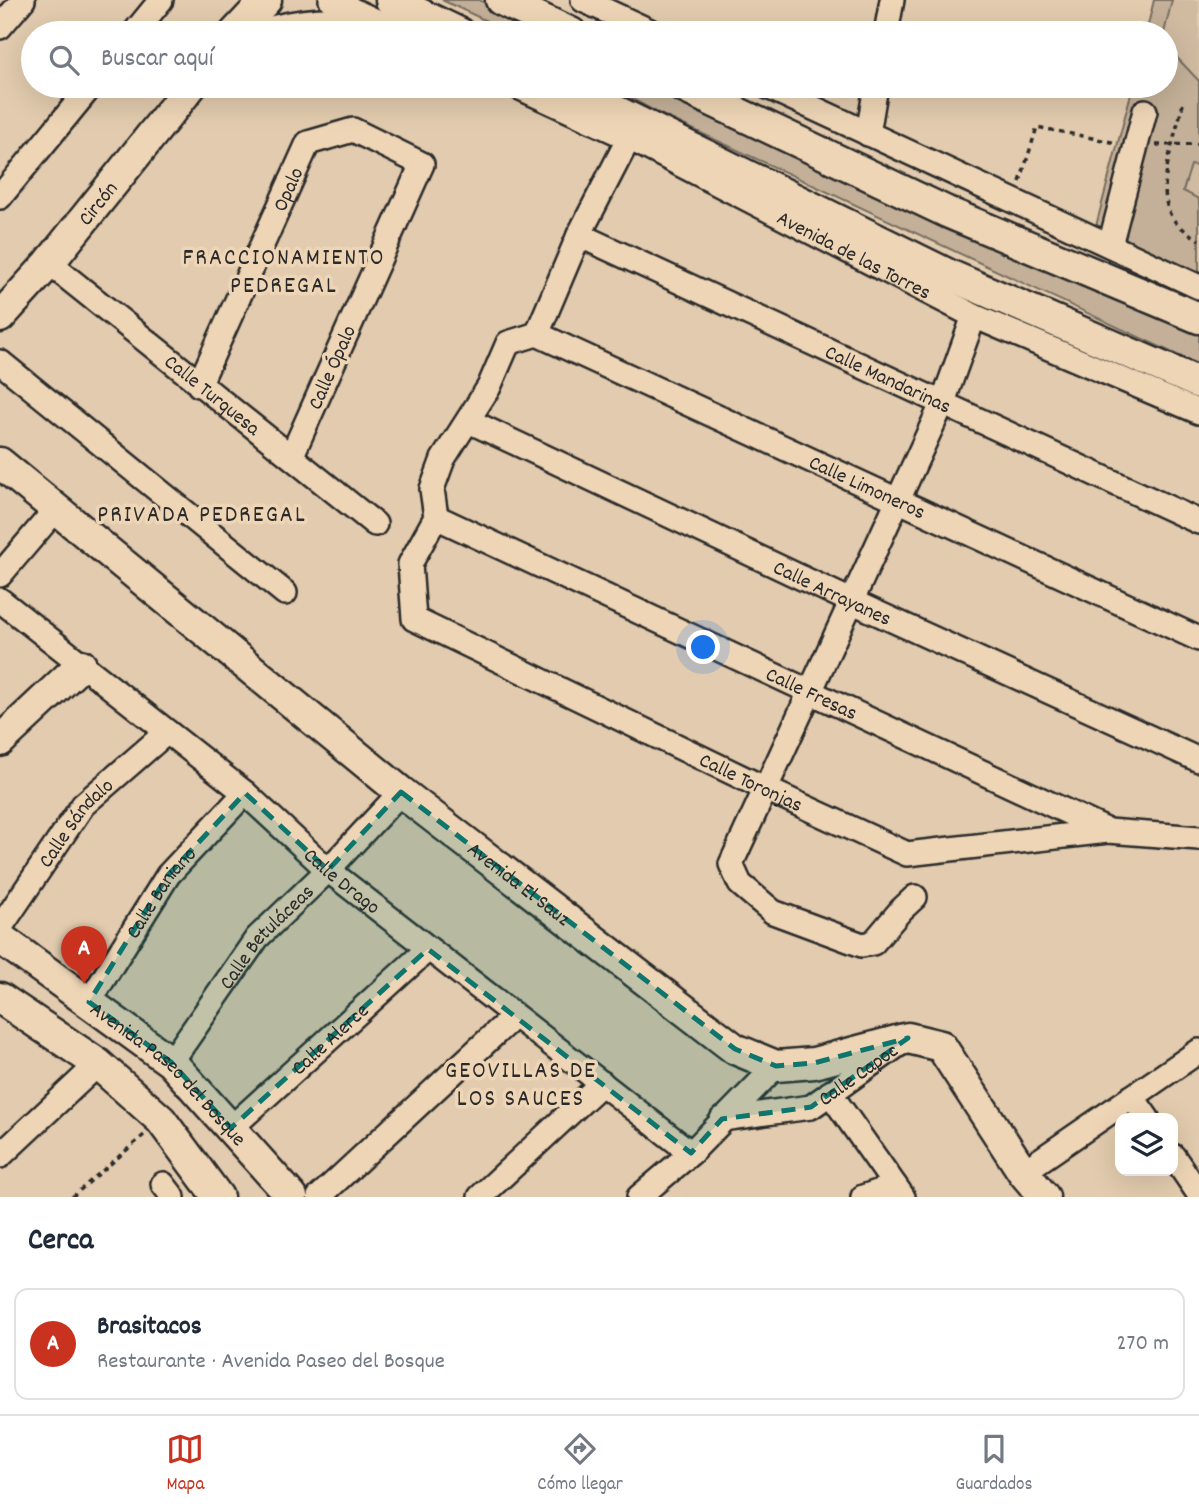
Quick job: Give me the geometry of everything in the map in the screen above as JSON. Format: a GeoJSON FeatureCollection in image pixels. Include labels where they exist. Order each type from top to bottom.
{"type":"FeatureCollection","features":[{"type":"Feature","properties":{"kind":"main road"},"geometry":{"type":"LineString","coordinates":[[246,21],[266,0]]}},
{"type":"Feature","properties":{"kind":"main road"},"geometry":{"type":"LineString","coordinates":[[501,0],[546,21]]}},
{"type":"Feature","properties":{"kind":"main road","name":"Circón"},"geometry":{"type":"LineString","coordinates":[[0,317],[49,263],[181,98]]}},
{"type":"Feature","properties":{"kind":"main road","name":"Avenida de las Torres"},"geometry":{"type":"LineString","coordinates":[[589,98],[949,275],[1199,383]]}},
{"type":"Feature","properties":{"kind":"main road"},"geometry":{"type":"LineString","coordinates":[[706,98],[947,212],[1199,318]]}},
{"type":"Feature","properties":{"kind":"main road","name":"Avenida El Sauz"},"geometry":{"type":"LineString","coordinates":[[0,463],[401,792],[735,1049],[776,1066],[814,1063],[908,1038],[941,1046],[1023,1172],[1044,1197]]}},
{"type":"Feature","properties":{"kind":"main road"},"geometry":{"type":"LineString","coordinates":[[0,741],[81,665]]}},
{"type":"Feature","properties":{"kind":"main road","name":"Avenida Paseo del Bosque"},"geometry":{"type":"LineString","coordinates":[[0,938],[171,1062],[292,1197]]}},
{"type":"Feature","properties":{"kind":"main road","name":"Avenida Paseo del Bosque"},"geometry":{"type":"LineString","coordinates":[[0,998],[98,1064],[161,1120],[218,1197]]}},
{"type":"Feature","properties":{"kind":"street"},"geometry":{"type":"LineString","coordinates":[[0,27],[23,0]]}},
{"type":"Feature","properties":{"kind":"street"},"geometry":{"type":"LineString","coordinates":[[144,21],[161,0]]}},
{"type":"Feature","properties":{"kind":"street"},"geometry":{"type":"LineString","coordinates":[[331,0],[392,19]]}},
{"type":"Feature","properties":{"kind":"street"},"geometry":{"type":"LineString","coordinates":[[583,0],[628,21]]}},
{"type":"Feature","properties":{"kind":"street"},"geometry":{"type":"LineString","coordinates":[[888,21],[892,0]]}},
{"type":"Feature","properties":{"kind":"street"},"geometry":{"type":"LineString","coordinates":[[299,21],[330,18],[392,19]]}},
{"type":"Feature","properties":{"kind":"street"},"geometry":{"type":"LineString","coordinates":[[0,197],[81,98]]}},
{"type":"Feature","properties":{"kind":"street","name":"Avenida de las Torres"},"geometry":{"type":"LineString","coordinates":[[542,98],[629,138],[974,316],[1199,412]]}},
{"type":"Feature","properties":{"kind":"street"},"geometry":{"type":"LineString","coordinates":[[792,98],[1199,288]]}},
{"type":"Feature","properties":{"kind":"street"},"geometry":{"type":"LineString","coordinates":[[868,134],[875,98]]}},
{"type":"Feature","properties":{"kind":"street"},"geometry":{"type":"LineString","coordinates":[[1110,245],[1145,111]]}},
{"type":"Feature","properties":{"kind":"street","name":"Opalo"},"geometry":{"type":"LineString","coordinates":[[199,384],[308,143],[353,131],[422,164]]}},
{"type":"Feature","properties":{"kind":"street"},"geometry":{"type":"LineString","coordinates":[[436,517],[432,489],[443,459],[469,421],[508,343],[537,334],[579,235],[629,138]]}},
{"type":"Feature","properties":{"kind":"street","name":"Calle Ópalo"},"geometry":{"type":"LineString","coordinates":[[292,455],[422,164]]}},
{"type":"Feature","properties":{"kind":"street","name":"Calle Mandarinas"},"geometry":{"type":"LineString","coordinates":[[579,235],[1199,522]]}},
{"type":"Feature","properties":{"kind":"street","name":"Calle Turquesa"},"geometry":{"type":"LineString","coordinates":[[49,263],[375,524]]}},
{"type":"Feature","properties":{"kind":"street"},"geometry":{"type":"LineString","coordinates":[[915,897],[873,943],[862,945],[773,912],[740,884],[731,864],[943,402],[974,316]]}},
{"type":"Feature","properties":{"kind":"street","name":"Calle Limoneros"},"geometry":{"type":"LineString","coordinates":[[537,334],[1199,639]]}},
{"type":"Feature","properties":{"kind":"street"},"geometry":{"type":"LineString","coordinates":[[0,362],[285,593]]}},
{"type":"Feature","properties":{"kind":"street","name":"Calle Arrayanes"},"geometry":{"type":"LineString","coordinates":[[469,421],[853,602],[1199,760]]}},
{"type":"Feature","properties":{"kind":"street"},"geometry":{"type":"LineString","coordinates":[[0,575],[57,508]]}},
{"type":"Feature","properties":{"kind":"street","name":"Calle Toronjas"},"geometry":{"type":"LineString","coordinates":[[436,517],[410,565],[414,619],[766,789],[907,854],[1108,831]]}},
{"type":"Feature","properties":{"kind":"street","name":"Calle Fresas"},"geometry":{"type":"LineString","coordinates":[[436,517],[1108,831],[1198,836]]}},
{"type":"Feature","properties":{"kind":"street","name":"Calle Drago"},"geometry":{"type":"LineString","coordinates":[[0,600],[245,793],[328,870],[691,1153]]}},
{"type":"Feature","properties":{"kind":"street","name":"Calle Sándalo"},"geometry":{"type":"LineString","coordinates":[[0,929],[83,805],[167,732]]}},
{"type":"Feature","properties":{"kind":"street","name":"Calle Betuláceas"},"geometry":{"type":"LineString","coordinates":[[171,1062],[257,937],[328,870],[401,792]]}},
{"type":"Feature","properties":{"kind":"street","name":"Calle Baniano"},"geometry":{"type":"LineString","coordinates":[[89,1002],[168,875],[245,793]]}},
{"type":"Feature","properties":{"kind":"street","name":"Calle Alerce"},"geometry":{"type":"LineString","coordinates":[[231,1128],[428,949]]}},
{"type":"Feature","properties":{"kind":"street"},"geometry":{"type":"LineString","coordinates":[[320,1197],[514,1016]]}},
{"type":"Feature","properties":{"kind":"street","name":"Calle Capoc"},"geometry":{"type":"LineString","coordinates":[[723,1119],[811,1107],[908,1038]]}},
{"type":"Feature","properties":{"kind":"street"},"geometry":{"type":"LineString","coordinates":[[1023,1172],[1199,1051]]}},
{"type":"Feature","properties":{"kind":"street"},"geometry":{"type":"LineString","coordinates":[[0,1156],[98,1064]]}},
{"type":"Feature","properties":{"kind":"street"},"geometry":{"type":"LineString","coordinates":[[639,1197],[691,1153],[776,1066]]}},
{"type":"Feature","properties":{"kind":"street"},"geometry":{"type":"LineString","coordinates":[[480,1197],[602,1083]]}},
{"type":"Feature","properties":{"kind":"street"},"geometry":{"type":"LineString","coordinates":[[831,1093],[899,1192],[863,1197]]}},
{"type":"Feature","properties":{"kind":"street"},"geometry":{"type":"LineString","coordinates":[[1132,1097],[1143,1113]]}},
{"type":"Feature","properties":{"kind":"street"},"geometry":{"type":"LineString","coordinates":[[1178,1163],[1199,1194]]}},
{"type":"Feature","properties":{"kind":"path"},"geometry":{"type":"LineString","coordinates":[[1183,104],[1165,180],[1165,196],[1170,215],[1199,240]]}},
{"type":"Feature","properties":{"kind":"path"},"geometry":{"type":"LineString","coordinates":[[1015,201],[1037,127],[1136,145],[1199,144]]}},
{"type":"Feature","properties":{"kind":"path"},"geometry":{"type":"LineString","coordinates":[[72,1197],[161,1120]]}},
{"type":"Feature","properties":{"kind":"highlighted area"},"geometry":{"type":"Polygon","coordinates":[[[401,792],[735,1049],[776,1066],[814,1063],[908,1038],[811,1107],[722,1119],[691,1153],[428,949],[231,1128],[171,1062],[89,1002],[168,875],[245,793],[328,870],[401,792]]]}},
{"type":"Feature","properties":{"kind":"shaded area"},"geometry":{"type":"Polygon","coordinates":[[[442,0],[479,0],[524,21],[487,21],[442,0]]]}},
{"type":"Feature","properties":{"kind":"shaded area"},"geometry":{"type":"Polygon","coordinates":[[[1154,0],[1172,0],[1167,21],[1149,21],[1154,0]]]}},
{"type":"Feature","properties":{"kind":"shaded area"},"geometry":{"type":"Polygon","coordinates":[[[1172,0],[1199,0],[1199,81],[1178,59],[1178,21],[1167,21],[1172,0]]]}},
{"type":"Feature","properties":{"kind":"shaded area"},"geometry":{"type":"Polygon","coordinates":[[[1178,59],[1199,81],[1199,166],[1191,165],[1183,191],[1199,199],[1199,274],[1096,226],[1130,98],[1178,98],[1178,59]]]}},
{"type":"Feature","properties":{"kind":"shaded area"},"geometry":{"type":"Polygon","coordinates":[[[631,98],[702,98],[1199,327],[1199,365],[631,98]]]}},
{"type":"Feature","properties":{"kind":"shaded area"},"geometry":{"type":"Polygon","coordinates":[[[1191,164],[1199,166],[1199,199],[1182,191],[1191,164]]]}},
{"type":"Feature","properties":{"kind":"place","name":"Brasitacos"},"geometry":{"type":"Point","coordinates":[84,984]}},
{"type":"Feature","properties":{"kind":"district","name":"FRACCIONAMIENTO PEDREGAL"},"geometry":{"type":"Point","coordinates":[284,270]}},
{"type":"Feature","properties":{"kind":"district","name":"PRIVADA PEDREGAL"},"geometry":{"type":"Point","coordinates":[202,513]}},
{"type":"Feature","properties":{"kind":"district","name":"GEOVILLAS DE LOS SAUCES"},"geometry":{"type":"Point","coordinates":[521,1083]}}]}
